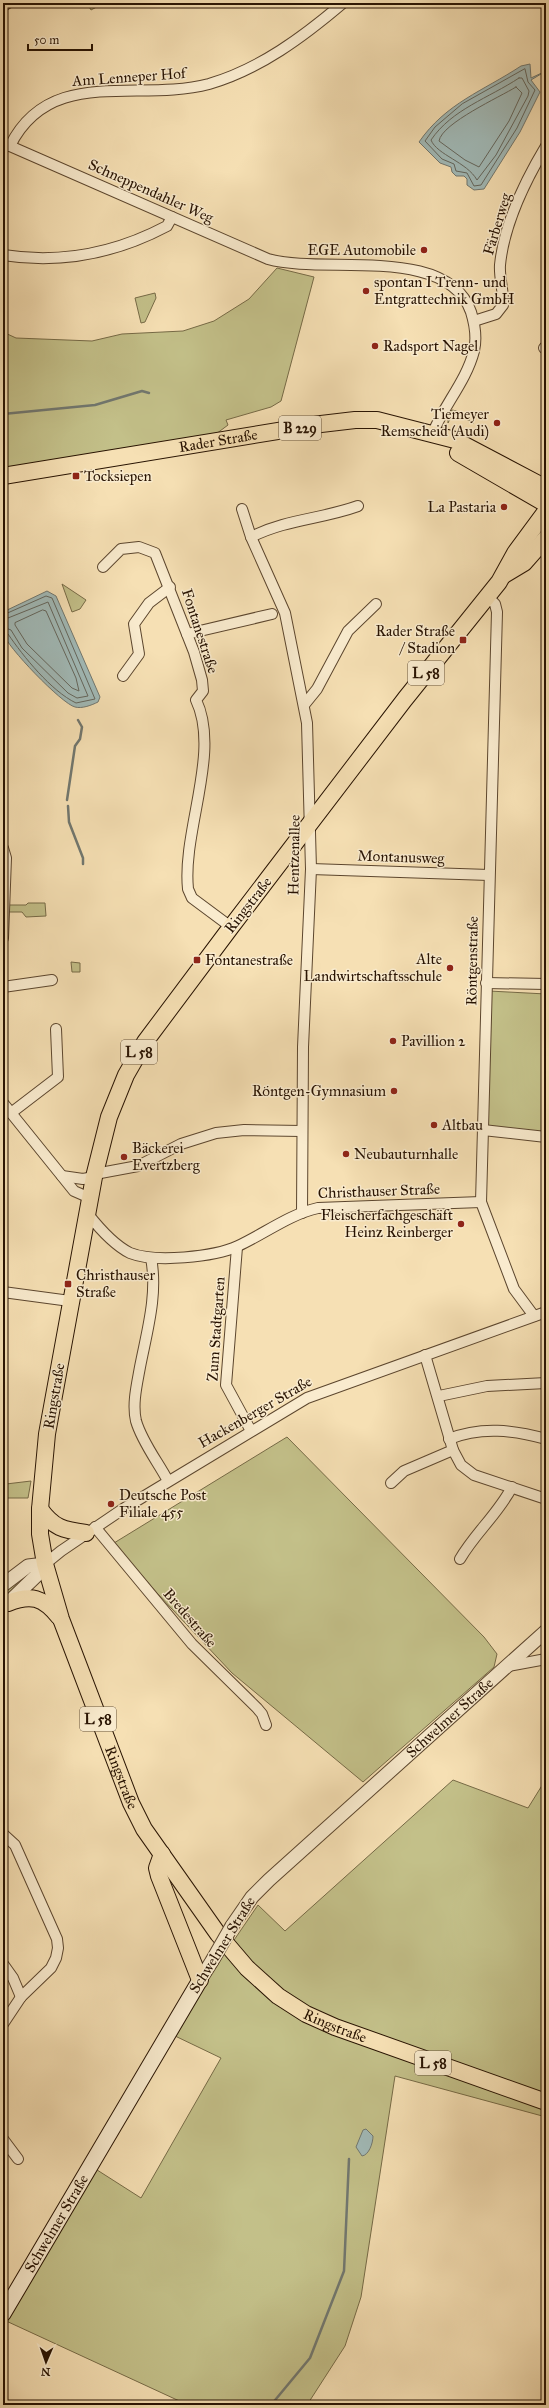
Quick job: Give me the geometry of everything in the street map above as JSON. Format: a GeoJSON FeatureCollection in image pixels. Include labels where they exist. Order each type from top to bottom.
{"type":"FeatureCollection","features":[{"type":"Feature","properties":{"kind":"main road","name":"Rader Straße"},"geometry":{"type":"LineString","coordinates":[[3,476],[355,420],[387,422],[432,436],[455,440],[546,488]]}},
{"type":"Feature","properties":{"kind":"main road","name":"Rader Straße"},"geometry":{"type":"LineString","coordinates":[[432,436],[546,504]]}},
{"type":"Feature","properties":{"kind":"main road","name":"Ringstraße"},"geometry":{"type":"LineString","coordinates":[[546,511],[515,553],[504,575],[455,635],[231,927],[145,1042],[126,1075],[109,1117],[94,1175],[47,1434],[40,1509],[40,1538],[45,1564],[61,1619],[131,1803],[144,1829],[233,1953],[256,1977],[282,1998],[306,2014],[335,2027],[546,2102]]}},
{"type":"Feature","properties":{"kind":"main road","name":"Ringstraße"},"geometry":{"type":"LineString","coordinates":[[504,575],[524,563],[546,538]]}},
{"type":"Feature","properties":{"kind":"main road"},"geometry":{"type":"LineString","coordinates":[[40,1509],[50,1522],[61,1529],[90,1530]]}},
{"type":"Feature","properties":{"kind":"main road"},"geometry":{"type":"LineString","coordinates":[[6,1605],[22,1598],[34,1598],[51,1607],[61,1619]]}},
{"type":"Feature","properties":{"kind":"main road"},"geometry":{"type":"LineString","coordinates":[[162,1854],[157,1868],[159,1876],[200,1980]]}},
{"type":"Feature","properties":{"kind":"main road","name":"Schwelmer Straße"},"geometry":{"type":"LineString","coordinates":[[3,2314],[200,1980]]}},
{"type":"Feature","properties":{"kind":"street"},"geometry":{"type":"LineString","coordinates":[[3,6],[8,3]]}},
{"type":"Feature","properties":{"kind":"street","name":"Am Lenneper Hof"},"geometry":{"type":"LineString","coordinates":[[6,144],[33,115],[56,100],[80,93],[178,90],[214,82],[265,60],[293,43],[343,3]]}},
{"type":"Feature","properties":{"kind":"street","name":"Schneppendahler Weg"},"geometry":{"type":"LineString","coordinates":[[6,144],[268,259],[287,264],[405,268],[427,272],[451,284],[463,296],[474,321],[476,339],[471,360],[465,375],[439,416],[432,436]]}},
{"type":"Feature","properties":{"kind":"street","name":"Färberweg"},"geometry":{"type":"LineString","coordinates":[[474,321],[496,314],[503,305],[500,266],[508,231],[522,193],[546,146]]}},
{"type":"Feature","properties":{"kind":"street"},"geometry":{"type":"LineString","coordinates":[[3,255],[53,258],[111,250],[167,226],[172,217]]}},
{"type":"Feature","properties":{"kind":"street"},"geometry":{"type":"LineString","coordinates":[[251,537],[283,523],[343,511],[358,506]]}},
{"type":"Feature","properties":{"kind":"street","name":"Hentzenallee"},"geometry":{"type":"LineString","coordinates":[[242,509],[251,537],[285,613],[304,705],[310,759],[311,869],[305,973],[302,1213]]}},
{"type":"Feature","properties":{"kind":"street","name":"Fontanestraße"},"geometry":{"type":"LineString","coordinates":[[103,567],[121,549],[139,547],[158,556],[187,634],[202,680],[203,691],[196,700],[202,712],[204,731],[204,751],[189,856],[188,889],[192,898],[231,927]]}},
{"type":"Feature","properties":{"kind":"street"},"geometry":{"type":"LineString","coordinates":[[123,676],[139,654],[134,624],[149,603],[170,587]]}},
{"type":"Feature","properties":{"kind":"street","name":"Röntgenstraße"},"geometry":{"type":"LineString","coordinates":[[487,596],[495,604],[497,612],[481,1202],[489,1219],[514,1289],[534,1316]]}},
{"type":"Feature","properties":{"kind":"street"},"geometry":{"type":"LineString","coordinates":[[304,705],[317,689],[348,631],[376,604]]}},
{"type":"Feature","properties":{"kind":"street"},"geometry":{"type":"LineString","coordinates":[[187,634],[272,614]]}},
{"type":"Feature","properties":{"kind":"street"},"geometry":{"type":"LineString","coordinates":[[3,848],[6,858],[3,938]]}},
{"type":"Feature","properties":{"kind":"street","name":"Montanusweg"},"geometry":{"type":"LineString","coordinates":[[311,869],[489,875]]}},
{"type":"Feature","properties":{"kind":"street"},"geometry":{"type":"LineString","coordinates":[[3,987],[52,980]]}},
{"type":"Feature","properties":{"kind":"street"},"geometry":{"type":"LineString","coordinates":[[486,983],[546,984]]}},
{"type":"Feature","properties":{"kind":"street"},"geometry":{"type":"LineString","coordinates":[[11,1113],[58,1077],[56,1029]]}},
{"type":"Feature","properties":{"kind":"street","name":"Christhauser Straße"},"geometry":{"type":"LineString","coordinates":[[3,1103],[74,1191],[89,1206],[98,1226],[123,1248],[135,1254],[151,1258],[205,1254],[237,1247],[302,1213],[318,1208],[481,1202]]}},
{"type":"Feature","properties":{"kind":"street"},"geometry":{"type":"LineString","coordinates":[[62,1176],[83,1179],[94,1175],[138,1166],[181,1144],[216,1134],[244,1130],[302,1131]]}},
{"type":"Feature","properties":{"kind":"street"},"geometry":{"type":"LineString","coordinates":[[484,1130],[546,1137]]}},
{"type":"Feature","properties":{"kind":"street","name":"Zum Stadtgarten"},"geometry":{"type":"LineString","coordinates":[[237,1247],[226,1385],[251,1431]]}},
{"type":"Feature","properties":{"kind":"street"},"geometry":{"type":"LineString","coordinates":[[151,1258],[154,1282],[152,1309],[136,1389],[134,1408],[140,1431],[168,1481]]}},
{"type":"Feature","properties":{"kind":"street"},"geometry":{"type":"LineString","coordinates":[[3,1292],[70,1301]]}},
{"type":"Feature","properties":{"kind":"street","name":"Hackenberger Straße"},"geometry":{"type":"LineString","coordinates":[[6,1605],[45,1564],[90,1530],[168,1481],[319,1392],[546,1312]]}},
{"type":"Feature","properties":{"kind":"street"},"geometry":{"type":"LineString","coordinates":[[425,1355],[439,1396],[453,1450],[461,1465],[468,1472],[546,1499]]}},
{"type":"Feature","properties":{"kind":"street"},"geometry":{"type":"LineString","coordinates":[[439,1396],[487,1386],[546,1383]]}},
{"type":"Feature","properties":{"kind":"street"},"geometry":{"type":"LineString","coordinates":[[450,1438],[473,1432],[492,1430],[511,1431],[546,1439]]}},
{"type":"Feature","properties":{"kind":"street"},"geometry":{"type":"LineString","coordinates":[[391,1483],[404,1471],[453,1450]]}},
{"type":"Feature","properties":{"kind":"street"},"geometry":{"type":"LineString","coordinates":[[460,1559],[469,1544],[504,1503],[512,1487]]}},
{"type":"Feature","properties":{"kind":"street","name":"Bredestraße"},"geometry":{"type":"LineString","coordinates":[[90,1530],[192,1644],[257,1708],[262,1714],[266,1725]]}},
{"type":"Feature","properties":{"kind":"street","name":"Hackenberger Straße"},"geometry":{"type":"LineString","coordinates":[[3,1585],[28,1566],[45,1564]]}},
{"type":"Feature","properties":{"kind":"street","name":"Schwelmer Straße"},"geometry":{"type":"LineString","coordinates":[[200,1980],[232,1926],[252,1897],[269,1880],[546,1631]]}},
{"type":"Feature","properties":{"kind":"street"},"geometry":{"type":"LineString","coordinates":[[506,1667],[546,1659]]}},
{"type":"Feature","properties":{"kind":"street"},"geometry":{"type":"LineString","coordinates":[[3,1834],[15,1845],[58,1944],[53,1965],[22,1997],[3,2024]]}},
{"type":"Feature","properties":{"kind":"street"},"geometry":{"type":"LineString","coordinates":[[3,1964],[13,1978],[22,1997]]}},
{"type":"Feature","properties":{"kind":"street"},"geometry":{"type":"LineString","coordinates":[[3,2139],[18,2159]]}},
{"type":"Feature","properties":{"kind":"shaded area"},"geometry":{"type":"Polygon","coordinates":[[[87,3],[104,3],[91,10],[87,3]]]}},
{"type":"Feature","properties":{"kind":"shaded area"},"geometry":{"type":"Polygon","coordinates":[[[277,268],[314,277],[281,401],[271,407],[226,420],[228,425],[212,437],[3,471],[3,332],[16,338],[92,341],[122,334],[183,331],[214,321],[249,299],[277,268]]]}},
{"type":"Feature","properties":{"kind":"shaded area"},"geometry":{"type":"Polygon","coordinates":[[[155,293],[156,298],[145,322],[141,323],[135,298],[155,293]]]}},
{"type":"Feature","properties":{"kind":"shaded area"},"geometry":{"type":"Polygon","coordinates":[[[452,410],[457,411],[474,423],[453,413],[448,423],[448,414],[452,410]]]}},
{"type":"Feature","properties":{"kind":"shaded area"},"geometry":{"type":"Polygon","coordinates":[[[62,584],[86,600],[80,609],[72,612],[62,584]]]}},
{"type":"Feature","properties":{"kind":"shaded area"},"geometry":{"type":"Polygon","coordinates":[[[28,903],[45,903],[46,916],[26,917],[22,912],[8,912],[8,905],[26,905],[28,903]]]}},
{"type":"Feature","properties":{"kind":"shaded area"},"geometry":{"type":"Polygon","coordinates":[[[71,962],[80,963],[80,972],[72,972],[71,962]]]}},
{"type":"Feature","properties":{"kind":"shaded area"},"geometry":{"type":"Polygon","coordinates":[[[489,991],[546,994],[546,1133],[487,1127],[489,991]]]}},
{"type":"Feature","properties":{"kind":"shaded area"},"geometry":{"type":"Polygon","coordinates":[[[287,1437],[484,1637],[497,1654],[494,1667],[363,1782],[232,1673],[157,1593],[114,1543],[287,1437]]]}},
{"type":"Feature","properties":{"kind":"shaded area"},"geometry":{"type":"Polygon","coordinates":[[[31,1481],[28,1498],[7,1498],[6,1484],[31,1481]]]}},
{"type":"Feature","properties":{"kind":"shaded area"},"geometry":{"type":"Polygon","coordinates":[[[21,1576],[24,1581],[3,1598],[3,1590],[21,1576]]]}},
{"type":"Feature","properties":{"kind":"shaded area"},"geometry":{"type":"Polygon","coordinates":[[[546,1779],[546,2098],[305,2008],[230,1946],[258,1905],[285,1931],[453,1780],[528,1808],[546,1779]]]}},
{"type":"Feature","properties":{"kind":"shaded area"},"geometry":{"type":"Polygon","coordinates":[[[227,1950],[277,2002],[546,2109],[546,2117],[395,2076],[361,2297],[345,2346],[307,2405],[188,2405],[4,2320],[94,2168],[141,2198],[221,2058],[173,2035],[227,1950]]]}},
{"type":"Feature","properties":{"kind":"water"},"geometry":{"type":"Polygon","coordinates":[[[530,64],[531,78],[546,71],[531,80],[540,92],[520,132],[484,189],[474,190],[467,185],[467,179],[464,176],[456,176],[452,172],[451,167],[440,163],[419,142],[441,117],[453,107],[521,66],[530,64]]]}},
{"type":"Feature","properties":{"kind":"water"},"geometry":{"type":"Polygon","coordinates":[[[47,591],[56,596],[100,697],[98,702],[84,707],[75,707],[68,703],[35,674],[6,640],[3,633],[3,612],[47,591]]]}},
{"type":"Feature","properties":{"kind":"water"},"geometry":{"type":"Polygon","coordinates":[[[366,2129],[373,2136],[373,2139],[369,2151],[362,2156],[356,2147],[363,2130],[366,2129]]]}},
{"type":"Feature","properties":{"kind":"waterway"},"geometry":{"type":"LineString","coordinates":[[3,414],[95,405],[142,391],[149,393]]}},
{"type":"Feature","properties":{"kind":"waterway","name":"Tocksiepen"},"geometry":{"type":"LineString","coordinates":[[67,800],[75,746],[80,739],[82,727],[78,720]]}},
{"type":"Feature","properties":{"kind":"waterway","name":"Tocksiepen"},"geometry":{"type":"LineString","coordinates":[[68,806],[69,822],[83,858],[83,864]]}},
{"type":"Feature","properties":{"kind":"waterway"},"geometry":{"type":"LineString","coordinates":[[271,2405],[310,2358],[344,2271],[349,2159]]}},
{"type":"Feature","properties":{"kind":"place","name":"EGE Automobile"},"geometry":{"type":"Point","coordinates":[424,250]}},
{"type":"Feature","properties":{"kind":"place","name":"spontan I Trenn- und Entgrattechnik GmbH"},"geometry":{"type":"Point","coordinates":[366,291]}},
{"type":"Feature","properties":{"kind":"place","name":"Radsport Nagel"},"geometry":{"type":"Point","coordinates":[375,346]}},
{"type":"Feature","properties":{"kind":"place","name":"Tiemeyer Remscheid (Audi)"},"geometry":{"type":"Point","coordinates":[497,423]}},
{"type":"Feature","properties":{"kind":"place","name":"Tocksiepen"},"geometry":{"type":"Point","coordinates":[76,476]}},
{"type":"Feature","properties":{"kind":"place","name":"La Pastaria"},"geometry":{"type":"Point","coordinates":[504,507]}},
{"type":"Feature","properties":{"kind":"place","name":"Rader Straße / Stadion"},"geometry":{"type":"Point","coordinates":[463,640]}},
{"type":"Feature","properties":{"kind":"place","name":"Fontanestraße"},"geometry":{"type":"Point","coordinates":[197,960]}},
{"type":"Feature","properties":{"kind":"place","name":"Alte Landwirtschaftsschule"},"geometry":{"type":"Point","coordinates":[450,968]}},
{"type":"Feature","properties":{"kind":"place","name":"Pavillion 2"},"geometry":{"type":"Point","coordinates":[393,1041]}},
{"type":"Feature","properties":{"kind":"place","name":"Röntgen-Gymnasium"},"geometry":{"type":"Point","coordinates":[394,1091]}},
{"type":"Feature","properties":{"kind":"place","name":"Altbau"},"geometry":{"type":"Point","coordinates":[434,1125]}},
{"type":"Feature","properties":{"kind":"place","name":"Neubauturnhalle"},"geometry":{"type":"Point","coordinates":[346,1154]}},
{"type":"Feature","properties":{"kind":"place","name":"Bäckerei Evertzberg"},"geometry":{"type":"Point","coordinates":[124,1157]}},
{"type":"Feature","properties":{"kind":"place","name":"Fleischerfachgeschäft Heinz Reinberger"},"geometry":{"type":"Point","coordinates":[461,1224]}},
{"type":"Feature","properties":{"kind":"place","name":"Christhauser Straße"},"geometry":{"type":"Point","coordinates":[68,1284]}},
{"type":"Feature","properties":{"kind":"place","name":"Deutsche Post Filiale 455"},"geometry":{"type":"Point","coordinates":[111,1504]}}]}
